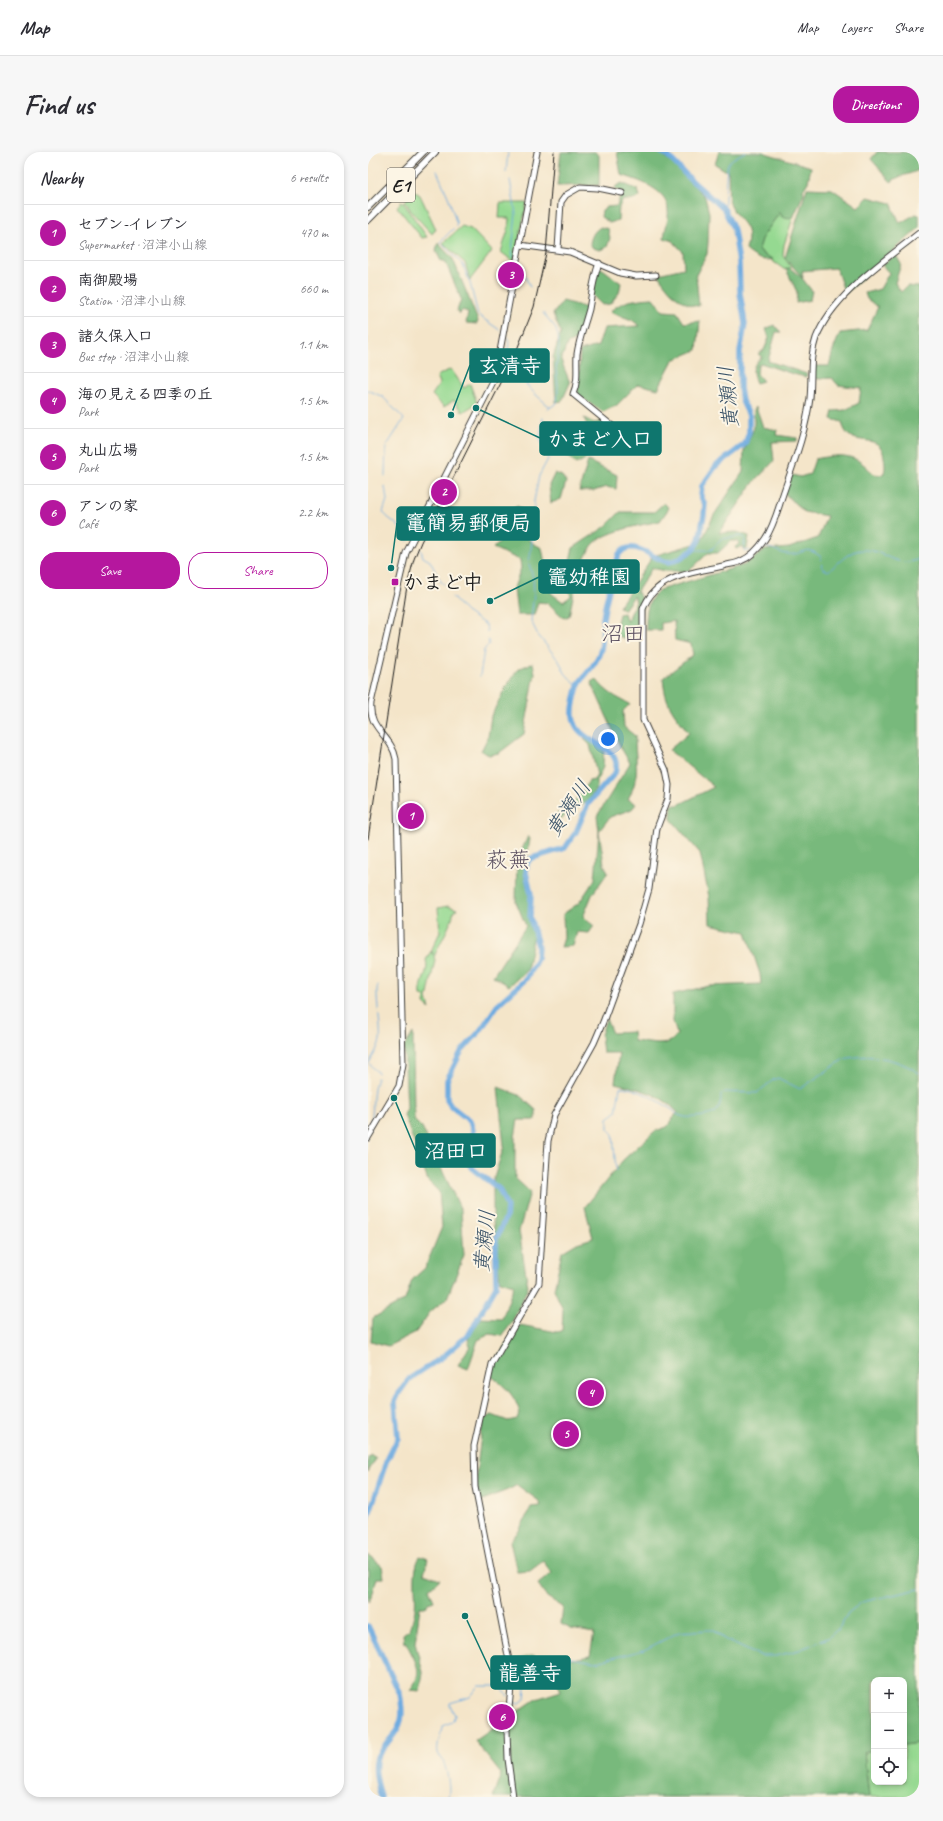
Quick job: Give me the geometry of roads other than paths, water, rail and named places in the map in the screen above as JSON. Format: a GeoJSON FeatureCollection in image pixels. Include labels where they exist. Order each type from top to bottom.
{"type":"FeatureCollection","features":[{"type":"Feature","properties":{"kind":"highway","name":"E1"},"geometry":{"type":"LineString","coordinates":[[368,207],[423,152]]}},
{"type":"Feature","properties":{"kind":"highway","name":"E1"},"geometry":{"type":"LineString","coordinates":[[368,220],[434,152]]}},
{"type":"Feature","properties":{"kind":"street"},"geometry":{"type":"LineString","coordinates":[[368,1138],[399,1086],[403,1064],[396,759],[391,745],[372,721],[371,706],[400,573],[406,553],[495,378],[537,152]]}},
{"type":"Feature","properties":{"kind":"street"},"geometry":{"type":"LineString","coordinates":[[558,249],[561,202],[566,195],[580,187],[598,188],[622,193]]}},
{"type":"Feature","properties":{"kind":"street"},"geometry":{"type":"LineString","coordinates":[[513,1797],[507,1744],[510,1703],[513,1686],[511,1665],[475,1487],[474,1446],[492,1364],[540,1283],[550,1126],[560,1103],[594,1043],[639,924],[649,889],[657,828],[668,799],[669,785],[666,770],[643,720],[643,609],[649,595],[659,584],[694,572],[741,562],[752,554],[763,542],[774,520],[799,447],[810,399],[811,356],[821,329],[836,307],[854,286],[919,233]]}},
{"type":"Feature","properties":{"kind":"street"},"geometry":{"type":"LineString","coordinates":[[520,245],[558,249],[577,254],[620,274],[636,276],[656,275]]}},
{"type":"Feature","properties":{"kind":"street"},"geometry":{"type":"LineString","coordinates":[[599,263],[592,282],[589,307],[578,352],[578,379],[573,394],[622,434]]}},
{"type":"Feature","properties":{"kind":"waterway"},"geometry":{"type":"LineString","coordinates":[[506,172],[508,152]]}},
{"type":"Feature","properties":{"kind":"waterway","name":"黄瀬川"},"geometry":{"type":"LineString","coordinates":[[368,1518],[386,1462],[398,1438],[395,1402],[399,1393],[409,1379],[444,1356],[469,1334],[496,1286],[496,1239],[506,1217],[507,1207],[499,1189],[474,1170],[470,1164],[473,1130],[470,1121],[452,1107],[447,1099],[447,1080],[461,1052],[480,1031],[499,1003],[526,979],[537,959],[538,946],[530,917],[531,894],[526,872],[527,863],[532,858],[565,848],[576,832],[588,804],[615,773],[616,763],[613,755],[581,733],[576,725],[573,712],[575,698],[580,682],[596,661],[601,648],[604,611],[619,554],[625,549],[631,548],[644,551],[668,562],[677,560],[693,550],[699,540],[704,515],[705,504],[701,497],[702,486],[716,466],[745,444],[749,432],[749,415],[742,401],[740,388],[740,352],[745,324],[740,293],[739,263],[734,230],[724,209],[690,179],[667,155],[661,152]]}},
{"type":"Feature","properties":{"kind":"waterway"},"geometry":{"type":"LineString","coordinates":[[724,209],[726,176],[729,162],[745,152]]}},
{"type":"Feature","properties":{"kind":"waterway"},"geometry":{"type":"LineString","coordinates":[[437,171],[449,199],[457,225],[440,242],[463,265],[470,283],[478,315],[501,331]]}},
{"type":"Feature","properties":{"kind":"waterway"},"geometry":{"type":"LineString","coordinates":[[510,180],[516,214],[512,250],[513,257]]}},
{"type":"Feature","properties":{"kind":"waterway"},"geometry":{"type":"LineString","coordinates":[[521,267],[530,287]]}},
{"type":"Feature","properties":{"kind":"waterway"},"geometry":{"type":"LineString","coordinates":[[543,313],[555,327],[559,347],[556,370],[558,386],[557,403],[548,409]]}},
{"type":"Feature","properties":{"kind":"waterway"},"geometry":{"type":"LineString","coordinates":[[506,335],[509,341],[508,352]]}},
{"type":"Feature","properties":{"kind":"waterway"},"geometry":{"type":"LineString","coordinates":[[514,372],[518,359]]}},
{"type":"Feature","properties":{"kind":"waterway"},"geometry":{"type":"LineString","coordinates":[[520,377],[534,393],[550,407]]}},
{"type":"Feature","properties":{"kind":"waterway"},"geometry":{"type":"LineString","coordinates":[[368,390],[383,397],[404,419],[386,447],[385,476]]}},
{"type":"Feature","properties":{"kind":"waterway"},"geometry":{"type":"LineString","coordinates":[[543,418],[540,438],[548,459],[539,476],[534,501],[534,525],[529,564],[533,577],[534,593],[531,621],[538,635],[559,661],[565,673],[578,687]]}},
{"type":"Feature","properties":{"kind":"waterway"},"geometry":{"type":"LineString","coordinates":[[385,486],[387,500],[383,512],[395,523],[408,541]]}},
{"type":"Feature","properties":{"kind":"waterway"},"geometry":{"type":"LineString","coordinates":[[693,550],[711,550],[721,539],[741,536],[745,538],[744,551],[752,551]]}},
{"type":"Feature","properties":{"kind":"waterway"},"geometry":{"type":"LineString","coordinates":[[764,547],[788,554],[807,550],[811,551],[821,557],[822,568],[828,571],[853,552],[863,550],[879,553],[901,562],[909,562],[919,559]]}},
{"type":"Feature","properties":{"kind":"waterway"},"geometry":{"type":"LineString","coordinates":[[421,550],[423,557],[430,561],[441,582],[444,584]]}},
{"type":"Feature","properties":{"kind":"waterway"},"geometry":{"type":"LineString","coordinates":[[452,597],[466,612],[486,625],[487,632]]}},
{"type":"Feature","properties":{"kind":"waterway"},"geometry":{"type":"LineString","coordinates":[[480,676],[484,650],[489,644],[488,640]]}},
{"type":"Feature","properties":{"kind":"waterway"},"geometry":{"type":"LineString","coordinates":[[378,985],[377,995],[380,1040],[369,1063],[378,1073]]}},
{"type":"Feature","properties":{"kind":"waterway"},"geometry":{"type":"LineString","coordinates":[[616,1171],[613,1134],[608,1129],[608,1118],[616,1112],[620,1087],[632,1089],[653,1098],[683,1117],[696,1117],[715,1112],[720,1105],[721,1094],[725,1092],[757,1093],[773,1080],[778,1078],[800,1089],[844,1059],[854,1057],[873,1057],[892,1060],[919,1073]]}},
{"type":"Feature","properties":{"kind":"waterway"},"geometry":{"type":"LineString","coordinates":[[370,1129],[374,1091],[377,1078]]}},
{"type":"Feature","properties":{"kind":"waterway"},"geometry":{"type":"LineString","coordinates":[[512,1699],[515,1703],[520,1703],[525,1699],[526,1687],[522,1677],[538,1660],[546,1661],[571,1658],[596,1662],[644,1650],[679,1632],[708,1630],[715,1630],[724,1639],[751,1652],[763,1656],[776,1656],[799,1650],[828,1638],[839,1628],[848,1613],[862,1602],[919,1589]]}},
{"type":"Feature","properties":{"kind":"waterway","name":"黄瀬川"},"geometry":{"type":"LineString","coordinates":[[368,1626],[400,1694],[402,1708],[401,1720],[397,1730],[377,1757],[376,1772],[381,1797]]}},
{"type":"Feature","properties":{"kind":"waterway"},"geometry":{"type":"LineString","coordinates":[[448,1797],[449,1784],[443,1760],[438,1754],[438,1743],[442,1726],[452,1722],[455,1715],[450,1703],[470,1697],[479,1686],[500,1686],[508,1696]]}},
{"type":"Feature","properties":{"kind":"railway"},"geometry":{"type":"LineString","coordinates":[[368,839],[407,586],[414,559],[421,542],[514,357],[534,307],[546,253],[554,152]]}},
{"type":"Feature","properties":{"kind":"place","name":"諸久保入口"},"geometry":{"type":"Point","coordinates":[511,275]}},
{"type":"Feature","properties":{"kind":"place","name":"かまど入口"},"geometry":{"type":"Point","coordinates":[476,408]}},
{"type":"Feature","properties":{"kind":"place","name":"玄清寺"},"geometry":{"type":"Point","coordinates":[451,415]}},
{"type":"Feature","properties":{"kind":"place","name":"南御殿場"},"geometry":{"type":"Point","coordinates":[444,492]}},
{"type":"Feature","properties":{"kind":"place","name":"竃簡易郵便局"},"geometry":{"type":"Point","coordinates":[391,568]}},
{"type":"Feature","properties":{"kind":"place","name":"かまど中"},"geometry":{"type":"Point","coordinates":[395,582]}},
{"type":"Feature","properties":{"kind":"place","name":"竈幼稚園"},"geometry":{"type":"Point","coordinates":[490,601]}},
{"type":"Feature","properties":{"kind":"place","name":"セブン-イレブン"},"geometry":{"type":"Point","coordinates":[411,816]}},
{"type":"Feature","properties":{"kind":"place","name":"沼田口"},"geometry":{"type":"Point","coordinates":[394,1098]}},
{"type":"Feature","properties":{"kind":"place","name":"海の見える四季の丘"},"geometry":{"type":"Point","coordinates":[591,1393]}},
{"type":"Feature","properties":{"kind":"place","name":"丸山広場"},"geometry":{"type":"Point","coordinates":[566,1434]}},
{"type":"Feature","properties":{"kind":"place","name":"龍善寺"},"geometry":{"type":"Point","coordinates":[465,1616]}},
{"type":"Feature","properties":{"kind":"place","name":"アンの家"},"geometry":{"type":"Point","coordinates":[502,1717]}},
{"type":"Feature","properties":{"kind":"district","name":"沼田"},"geometry":{"type":"Point","coordinates":[623,633]}},
{"type":"Feature","properties":{"kind":"district","name":"萩蕪"},"geometry":{"type":"Point","coordinates":[508,859]}}]}
